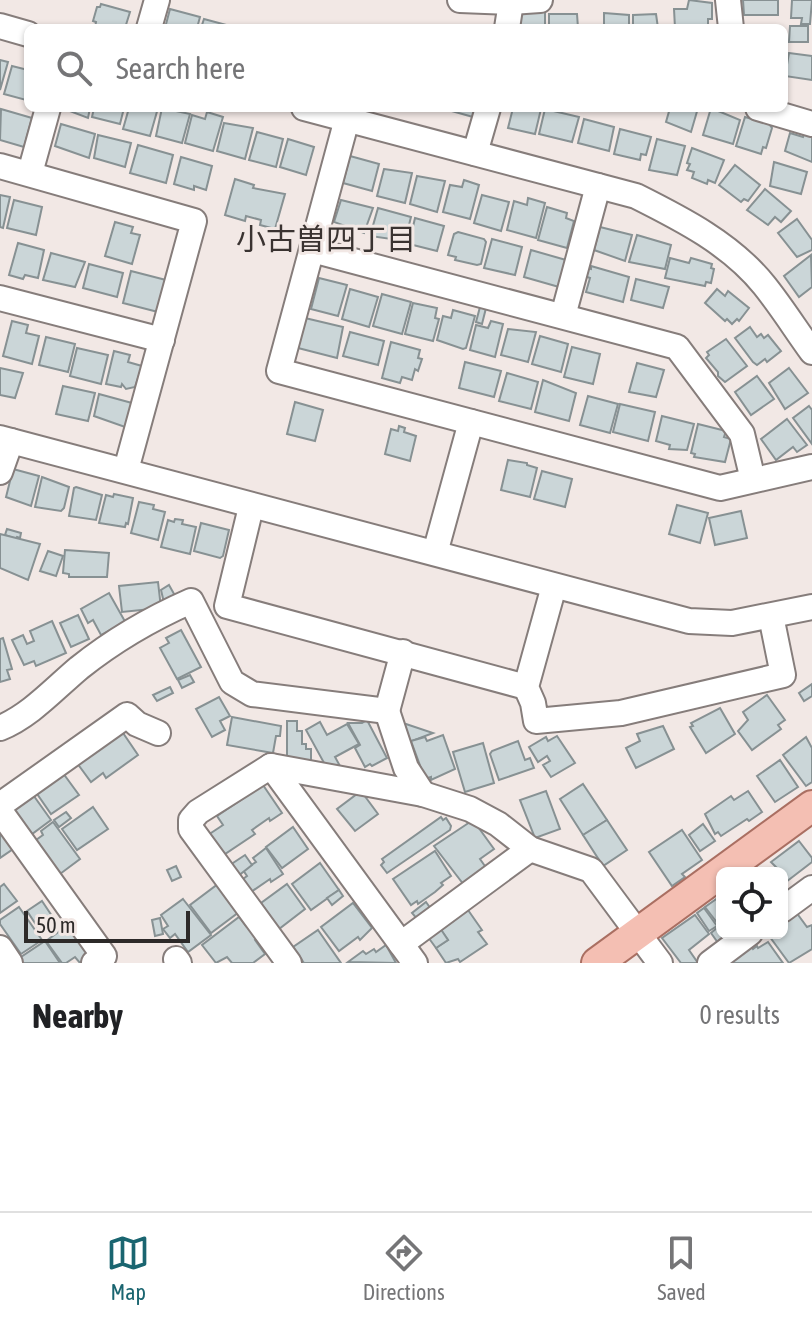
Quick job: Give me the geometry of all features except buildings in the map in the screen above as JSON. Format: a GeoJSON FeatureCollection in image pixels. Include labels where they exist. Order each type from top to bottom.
{"type":"FeatureCollection","features":[{"type":"Feature","properties":{"kind":"main road"},"geometry":{"type":"LineString","coordinates":[[597,963],[812,806]]}},
{"type":"Feature","properties":{"kind":"street"},"geometry":{"type":"LineString","coordinates":[[150,24],[157,0]]}},
{"type":"Feature","properties":{"kind":"street"},"geometry":{"type":"LineString","coordinates":[[460,0],[540,0]]}},
{"type":"Feature","properties":{"kind":"street"},"geometry":{"type":"LineString","coordinates":[[728,0],[731,24]]}},
{"type":"Feature","properties":{"kind":"street"},"geometry":{"type":"LineString","coordinates":[[508,24],[511,2]]}},
{"type":"Feature","properties":{"kind":"street"},"geometry":{"type":"LineString","coordinates":[[0,26],[24,33]]}},
{"type":"Feature","properties":{"kind":"street"},"geometry":{"type":"LineString","coordinates":[[30,173],[47,112]]}},
{"type":"Feature","properties":{"kind":"street"},"geometry":{"type":"LineString","coordinates":[[320,112],[636,196],[685,221],[742,261],[764,284],[811,349]]}},
{"type":"Feature","properties":{"kind":"street"},"geometry":{"type":"LineString","coordinates":[[475,153],[487,112]]}},
{"type":"Feature","properties":{"kind":"street"},"geometry":{"type":"LineString","coordinates":[[772,112],[812,124]]}},
{"type":"Feature","properties":{"kind":"street"},"geometry":{"type":"LineString","coordinates":[[347,119],[279,371],[720,488],[812,467]]}},
{"type":"Feature","properties":{"kind":"street"},"geometry":{"type":"LineString","coordinates":[[0,166],[194,221],[126,470]]}},
{"type":"Feature","properties":{"kind":"street"},"geometry":{"type":"LineString","coordinates":[[563,316],[598,186]]}},
{"type":"Feature","properties":{"kind":"street"},"geometry":{"type":"LineString","coordinates":[[312,250],[677,347],[742,434],[753,480]]}},
{"type":"Feature","properties":{"kind":"street"},"geometry":{"type":"LineString","coordinates":[[0,298],[162,340]]}},
{"type":"Feature","properties":{"kind":"street"},"geometry":{"type":"LineString","coordinates":[[435,553],[471,422]]}},
{"type":"Feature","properties":{"kind":"street"},"geometry":{"type":"LineString","coordinates":[[0,472],[5,439],[251,507],[702,623],[732,623],[812,607]]}},
{"type":"Feature","properties":{"kind":"street"},"geometry":{"type":"LineString","coordinates":[[251,507],[227,606],[526,687]]}},
{"type":"Feature","properties":{"kind":"street"},"geometry":{"type":"LineString","coordinates":[[554,586],[526,687],[536,721],[621,713],[783,675],[771,616]]}},
{"type":"Feature","properties":{"kind":"street"},"geometry":{"type":"LineString","coordinates":[[0,728],[27,713],[80,667],[146,621],[191,601],[232,682],[252,694],[387,711]]}},
{"type":"Feature","properties":{"kind":"street"},"geometry":{"type":"LineString","coordinates":[[403,652],[387,711],[406,768],[423,794]]}},
{"type":"Feature","properties":{"kind":"street"},"geometry":{"type":"LineString","coordinates":[[0,805],[127,715],[137,724],[158,733]]}},
{"type":"Feature","properties":{"kind":"street"},"geometry":{"type":"LineString","coordinates":[[271,766],[408,954],[530,849]]}},
{"type":"Feature","properties":{"kind":"street"},"geometry":{"type":"LineString","coordinates":[[289,963],[191,829],[191,820],[198,812],[271,766],[423,794],[470,809],[498,824],[530,849],[591,870],[660,963]]}},
{"type":"Feature","properties":{"kind":"street"},"geometry":{"type":"LineString","coordinates":[[0,811],[104,956],[94,963]]}},
{"type":"Feature","properties":{"kind":"street"},"geometry":{"type":"LineString","coordinates":[[788,906],[812,888]]}},
{"type":"Feature","properties":{"kind":"street"},"geometry":{"type":"LineString","coordinates":[[710,963],[742,939]]}},
{"type":"Feature","properties":{"kind":"street"},"geometry":{"type":"LineString","coordinates":[[0,948],[10,963]]}},
{"type":"Feature","properties":{"kind":"district","name":"小古曽四丁目"},"geometry":{"type":"Point","coordinates":[326,240]}}]}
